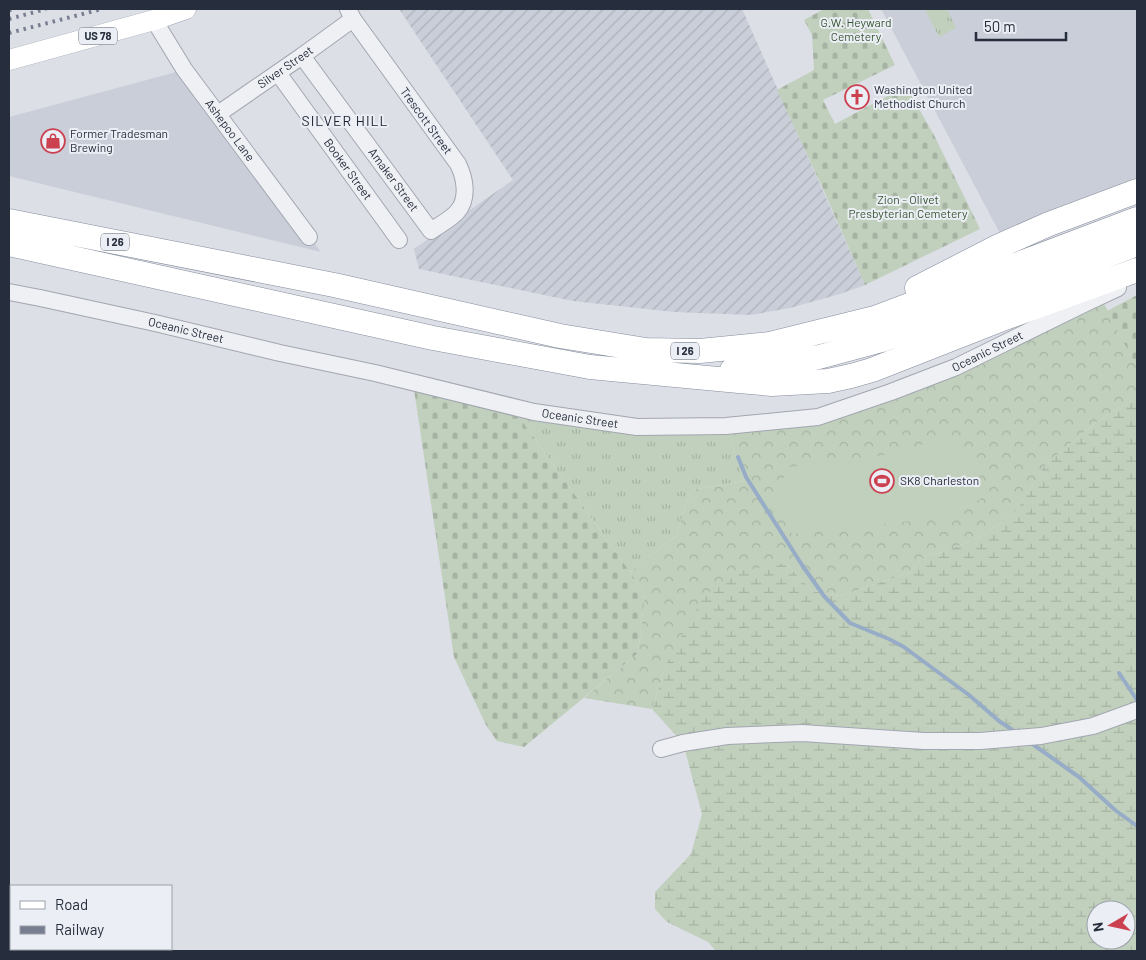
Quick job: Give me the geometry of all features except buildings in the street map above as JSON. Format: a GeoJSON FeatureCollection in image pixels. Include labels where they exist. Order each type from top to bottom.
{"type":"FeatureCollection","features":[{"type":"Feature","properties":{"kind":"highway"},"geometry":{"type":"LineString","coordinates":[[770,344],[895,299],[999,246],[1049,224],[1137,191]]}},
{"type":"Feature","properties":{"kind":"highway","name":"I 26"},"geometry":{"type":"LineString","coordinates":[[9,221],[334,284],[414,304],[569,338],[646,350],[700,351],[770,344],[875,318],[1137,219]]}},
{"type":"Feature","properties":{"kind":"highway","name":"I 26"},"geometry":{"type":"LineString","coordinates":[[9,244],[433,338],[590,367],[670,375],[742,370],[819,357],[882,340],[1137,244]]}},
{"type":"Feature","properties":{"kind":"highway"},"geometry":{"type":"LineString","coordinates":[[670,375],[772,384],[828,381],[851,376],[872,370],[1002,319],[1137,270]]}},
{"type":"Feature","properties":{"kind":"main road","name":"US 78"},"geometry":{"type":"LineString","coordinates":[[9,60],[154,20],[186,9]]}},
{"type":"Feature","properties":{"kind":"street","name":"Silver Street"},"geometry":{"type":"LineString","coordinates":[[218,114],[302,56],[351,14]]}},
{"type":"Feature","properties":{"kind":"street","name":"Trescott Street"},"geometry":{"type":"LineString","coordinates":[[351,14],[458,164],[462,173],[464,190],[457,213],[431,230]]}},
{"type":"Feature","properties":{"kind":"street","name":"Ashepoo Lane"},"geometry":{"type":"LineString","coordinates":[[154,20],[174,54],[309,238]]}},
{"type":"Feature","properties":{"kind":"street","name":"Amaker Street"},"geometry":{"type":"LineString","coordinates":[[302,56],[431,230]]}},
{"type":"Feature","properties":{"kind":"street","name":"Booker Street"},"geometry":{"type":"LineString","coordinates":[[278,73],[399,240]]}},
{"type":"Feature","properties":{"kind":"street","name":"Oceanic Street"},"geometry":{"type":"LineString","coordinates":[[9,292],[375,373],[534,412],[637,427],[726,426],[818,417],[956,367],[1114,290],[1137,282]]}},
{"type":"Feature","properties":{"kind":"street"},"geometry":{"type":"LineString","coordinates":[[661,749],[683,743],[727,736],[802,733],[924,741],[980,742],[1041,736],[1093,726],[1137,710]]}},
{"type":"Feature","properties":{"kind":"shaded area"},"geometry":{"type":"Polygon","coordinates":[[[399,9],[742,9],[865,285],[790,308],[751,315],[674,312],[573,301],[419,269],[414,249],[513,180],[399,9]]]}},
{"type":"Feature","properties":{"kind":"shaded area"},"geometry":{"type":"Polygon","coordinates":[[[881,9],[1137,9],[1137,191],[1005,243],[881,9]]]}},
{"type":"Feature","properties":{"kind":"shaded area"},"geometry":{"type":"Polygon","coordinates":[[[184,69],[321,252],[9,176],[9,117],[184,69]]]}},
{"type":"Feature","properties":{"kind":"green space"},"geometry":{"type":"Polygon","coordinates":[[[824,9],[868,9],[895,65],[823,100],[835,124],[906,86],[935,137],[980,229],[865,285],[777,90],[814,70],[812,35],[804,20],[824,9]]]}},
{"type":"Feature","properties":{"kind":"green space"},"geometry":{"type":"Polygon","coordinates":[[[925,9],[947,9],[956,28],[939,37],[925,9]]]}},
{"type":"Feature","properties":{"kind":"green space"},"geometry":{"type":"Polygon","coordinates":[[[1137,295],[1137,367],[1107,311],[1137,295]]]}},
{"type":"Feature","properties":{"kind":"green space","name":"SK8 Charleston"},"geometry":{"type":"Polygon","coordinates":[[[1100,296],[1137,367],[1137,397],[1098,421],[1045,465],[1013,516],[974,540],[923,557],[911,572],[840,596],[813,591],[785,563],[666,665],[652,709],[584,698],[638,653],[645,593],[630,572],[676,536],[691,490],[744,481],[726,426],[818,417],[891,392],[1100,296]]]}},
{"type":"Feature","properties":{"kind":"green space"},"geometry":{"type":"Polygon","coordinates":[[[413,383],[512,407],[645,593],[638,653],[524,747],[497,741],[486,725],[454,657],[413,383]]]}},
{"type":"Feature","properties":{"kind":"green space"},"geometry":{"type":"Polygon","coordinates":[[[1137,397],[1137,951],[716,951],[708,942],[667,922],[655,909],[655,892],[691,854],[702,814],[683,743],[652,709],[666,665],[703,597],[740,571],[785,563],[813,591],[840,596],[911,572],[923,557],[974,540],[1013,516],[1045,465],[1098,421],[1137,397]]]}},
{"type":"Feature","properties":{"kind":"green space"},"geometry":{"type":"Polygon","coordinates":[[[512,407],[534,412],[726,426],[744,481],[691,490],[676,536],[630,572],[512,407]]]}},
{"type":"Feature","properties":{"kind":"green space","name":"SK8 Charleston"},"geometry":{"type":"Polygon","coordinates":[[[952,436],[971,457],[987,494],[957,516],[792,534],[773,496],[790,467],[885,455],[952,436]]]}},
{"type":"Feature","properties":{"kind":"waterway"},"geometry":{"type":"LineString","coordinates":[[738,457],[746,477],[802,565],[824,596],[850,623],[904,647],[1017,733]]}},
{"type":"Feature","properties":{"kind":"waterway"},"geometry":{"type":"LineString","coordinates":[[1119,673],[1137,700]]}},
{"type":"Feature","properties":{"kind":"waterway"},"geometry":{"type":"LineString","coordinates":[[1031,743],[1079,777],[1115,810],[1137,826]]}},
{"type":"Feature","properties":{"kind":"railway"},"geometry":{"type":"LineString","coordinates":[[9,10],[16,9]]}},
{"type":"Feature","properties":{"kind":"railway"},"geometry":{"type":"LineString","coordinates":[[9,19],[46,9]]}},
{"type":"Feature","properties":{"kind":"railway"},"geometry":{"type":"LineString","coordinates":[[9,33],[102,9]]}},
{"type":"Feature","properties":{"kind":"place","name":"Washington United Methodist Church"},"geometry":{"type":"Point","coordinates":[857,97]}},
{"type":"Feature","properties":{"kind":"place","name":"Former Tradesman Brewing"},"geometry":{"type":"Point","coordinates":[53,141]}},
{"type":"Feature","properties":{"kind":"place","name":"SK8 Charleston"},"geometry":{"type":"Point","coordinates":[882,481]}},
{"type":"Feature","properties":{"kind":"district","name":"SILVER HILL"},"geometry":{"type":"Point","coordinates":[345,121]}},
{"type":"Feature","properties":{"kind":"park label","name":"G.W. Heyward Cemetery"},"geometry":{"type":"Point","coordinates":[856,30]}},
{"type":"Feature","properties":{"kind":"park label","name":"Zion - Olivet Presbyterian Cemetery"},"geometry":{"type":"Point","coordinates":[908,207]}}]}
